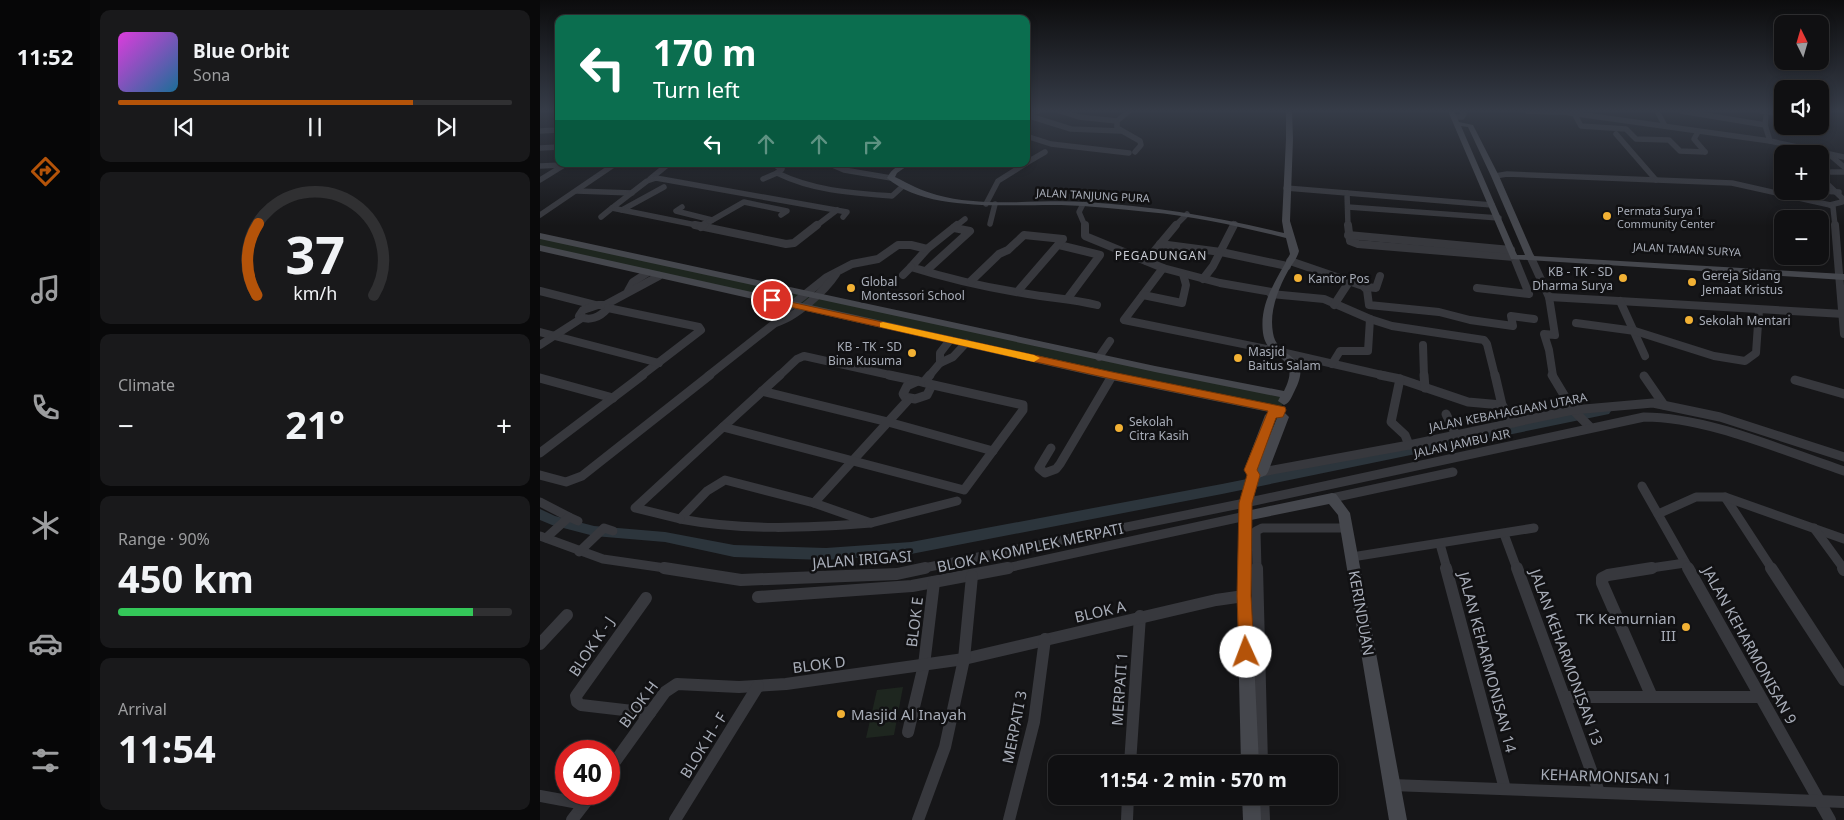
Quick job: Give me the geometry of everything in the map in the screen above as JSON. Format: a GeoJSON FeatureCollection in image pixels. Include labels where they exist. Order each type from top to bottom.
{"type":"FeatureCollection","features":[{"type":"Feature","properties":{"kind":"street"},"geometry":{"type":"LineString","coordinates":[[1104,149],[1132,152],[1136,149]]}},
{"type":"Feature","properties":{"kind":"street"},"geometry":{"type":"LineString","coordinates":[[1250,755],[1244,596],[1246,505],[1256,475],[1250,470],[1272,415],[1280,412],[1294,378],[1295,369],[1292,362],[1271,345],[1267,336],[1272,293],[1294,253],[1293,245],[1288,236],[1286,188],[1290,149]]}},
{"type":"Feature","properties":{"kind":"street"},"geometry":{"type":"LineString","coordinates":[[1468,149],[1499,218],[1529,294],[1477,288]]}},
{"type":"Feature","properties":{"kind":"street"},"geometry":{"type":"LineString","coordinates":[[1482,149],[1549,297],[1555,335],[1544,334],[1550,350],[1552,374],[1575,412],[1589,426]]}},
{"type":"Feature","properties":{"kind":"street"},"geometry":{"type":"LineString","coordinates":[[1629,149],[1656,180]]}},
{"type":"Feature","properties":{"kind":"street"},"geometry":{"type":"LineString","coordinates":[[1679,149],[1705,152],[1702,149]]}},
{"type":"Feature","properties":{"kind":"street"},"geometry":{"type":"LineString","coordinates":[[1030,161],[1045,152]]}},
{"type":"Feature","properties":{"kind":"street"},"geometry":{"type":"LineString","coordinates":[[1829,153],[1844,157]]}},
{"type":"Feature","properties":{"kind":"street"},"geometry":{"type":"LineString","coordinates":[[1829,154],[1844,167]]}},
{"type":"Feature","properties":{"kind":"street"},"geometry":{"type":"LineString","coordinates":[[540,166],[555,165]]}},
{"type":"Feature","properties":{"kind":"street"},"geometry":{"type":"LineString","coordinates":[[540,180],[561,167]]}},
{"type":"Feature","properties":{"kind":"street"},"geometry":{"type":"LineString","coordinates":[[542,216],[611,167]]}},
{"type":"Feature","properties":{"kind":"street"},"geometry":{"type":"LineString","coordinates":[[601,217],[665,167]]}},
{"type":"Feature","properties":{"kind":"street"},"geometry":{"type":"LineString","coordinates":[[763,179],[782,169],[778,167]]}},
{"type":"Feature","properties":{"kind":"street"},"geometry":{"type":"LineString","coordinates":[[837,167],[844,170],[891,178],[894,172],[902,167]]}},
{"type":"Feature","properties":{"kind":"street"},"geometry":{"type":"LineString","coordinates":[[986,204],[998,182],[1020,167]]}},
{"type":"Feature","properties":{"kind":"street"},"geometry":{"type":"LineString","coordinates":[[778,172],[793,182],[820,190],[892,196],[903,186]]}},
{"type":"Feature","properties":{"kind":"street"},"geometry":{"type":"LineString","coordinates":[[1831,172],[1844,172]]}},
{"type":"Feature","properties":{"kind":"street"},"geometry":{"type":"LineString","coordinates":[[1495,176],[1507,174],[1741,184],[1830,204],[1844,200],[1840,192],[1829,184]]}},
{"type":"Feature","properties":{"kind":"street","name":"JALAN TANJUNG PURA"},"geometry":{"type":"LineString","coordinates":[[891,178],[922,195],[940,199],[986,204],[1083,204],[1187,214],[1288,236]]}},
{"type":"Feature","properties":{"kind":"street"},"geometry":{"type":"LineString","coordinates":[[650,179],[676,180],[847,213]]}},
{"type":"Feature","properties":{"kind":"street"},"geometry":{"type":"LineString","coordinates":[[583,187],[634,191]]}},
{"type":"Feature","properties":{"kind":"street"},"geometry":{"type":"LineString","coordinates":[[622,210],[664,187]]}},
{"type":"Feature","properties":{"kind":"street"},"geometry":{"type":"LineString","coordinates":[[1286,188],[1492,205]]}},
{"type":"Feature","properties":{"kind":"street"},"geometry":{"type":"LineString","coordinates":[[577,191],[634,191]]}},
{"type":"Feature","properties":{"kind":"street","name":"JALAN TAMAN SURYA"},"geometry":{"type":"LineString","coordinates":[[1348,193],[1348,235],[1350,241],[1358,244],[1841,274]]}},
{"type":"Feature","properties":{"kind":"street"},"geometry":{"type":"LineString","coordinates":[[701,227],[746,201],[787,211],[780,216]]}},
{"type":"Feature","properties":{"kind":"street"},"geometry":{"type":"LineString","coordinates":[[990,224],[996,204]]}},
{"type":"Feature","properties":{"kind":"street"},"geometry":{"type":"LineString","coordinates":[[1083,204],[1079,212],[1085,225],[1085,236],[1163,268],[1203,279],[1272,293],[1324,299],[1334,305],[1392,326],[1484,340],[1487,344],[1502,405],[1514,423]]}},
{"type":"Feature","properties":{"kind":"street"},"geometry":{"type":"LineString","coordinates":[[1830,204],[1832,207],[1834,237],[1841,274],[1844,334]]}},
{"type":"Feature","properties":{"kind":"street"},"geometry":{"type":"LineString","coordinates":[[682,207],[676,211],[712,220]]}},
{"type":"Feature","properties":{"kind":"street"},"geometry":{"type":"LineString","coordinates":[[1348,207],[1499,218]]}},
{"type":"Feature","properties":{"kind":"street"},"geometry":{"type":"LineString","coordinates":[[612,208],[790,244],[794,243],[837,210]]}},
{"type":"Feature","properties":{"kind":"street"},"geometry":{"type":"LineString","coordinates":[[1146,261],[1187,214]]}},
{"type":"Feature","properties":{"kind":"street"},"geometry":{"type":"LineString","coordinates":[[903,275],[927,249],[965,219]]}},
{"type":"Feature","properties":{"kind":"street"},"geometry":{"type":"LineString","coordinates":[[1203,279],[1212,268],[1228,234],[1235,224]]}},
{"type":"Feature","properties":{"kind":"street"},"geometry":{"type":"LineString","coordinates":[[927,270],[970,231],[954,228]]}},
{"type":"Feature","properties":{"kind":"street"},"geometry":{"type":"LineString","coordinates":[[971,281],[1001,252],[1008,250],[1024,235],[1061,237],[1063,239],[1059,245],[1018,291]]}},
{"type":"Feature","properties":{"kind":"street"},"geometry":{"type":"LineString","coordinates":[[540,236],[1155,369],[1287,395]]}},
{"type":"Feature","properties":{"kind":"street"},"geometry":{"type":"LineString","coordinates":[[1834,237],[1844,240]]}},
{"type":"Feature","properties":{"kind":"street"},"geometry":{"type":"LineString","coordinates":[[1160,244],[1315,267],[1325,274],[1366,288],[1376,288],[1380,276]]}},
{"type":"Feature","properties":{"kind":"street"},"geometry":{"type":"LineString","coordinates":[[540,475],[563,483],[575,481],[775,323],[786,319],[796,306],[834,278],[836,274],[852,264],[878,259],[898,245],[910,245],[927,249]]}},
{"type":"Feature","properties":{"kind":"street"},"geometry":{"type":"LineString","coordinates":[[1059,245],[1100,254],[1068,298]]}},
{"type":"Feature","properties":{"kind":"street"},"geometry":{"type":"LineString","coordinates":[[540,248],[659,276],[1280,412]]}},
{"type":"Feature","properties":{"kind":"street"},"geometry":{"type":"LineString","coordinates":[[911,267],[943,276],[1018,291],[1068,298],[1097,305]]}},
{"type":"Feature","properties":{"kind":"street"},"geometry":{"type":"LineString","coordinates":[[1163,268],[1124,320],[1277,351],[1400,379],[1468,402],[1502,405]]}},
{"type":"Feature","properties":{"kind":"street"},"geometry":{"type":"LineString","coordinates":[[628,291],[633,282],[647,273]]}},
{"type":"Feature","properties":{"kind":"street"},"geometry":{"type":"LineString","coordinates":[[1143,295],[1182,303],[1186,285],[1183,274]]}},
{"type":"Feature","properties":{"kind":"street"},"geometry":{"type":"LineString","coordinates":[[540,345],[582,318],[599,316],[606,311],[606,306],[628,291],[642,286],[659,276]]}},
{"type":"Feature","properties":{"kind":"street"},"geometry":{"type":"LineString","coordinates":[[1334,305],[1349,282]]}},
{"type":"Feature","properties":{"kind":"street"},"geometry":{"type":"LineString","coordinates":[[1366,288],[1369,305],[1439,312],[1470,320],[1513,326],[1511,316],[1534,319]]}},
{"type":"Feature","properties":{"kind":"street"},"geometry":{"type":"LineString","coordinates":[[540,291],[701,328],[699,332],[659,364],[540,453]]}},
{"type":"Feature","properties":{"kind":"street"},"geometry":{"type":"LineString","coordinates":[[1549,297],[1843,314]]}},
{"type":"Feature","properties":{"kind":"street"},"geometry":{"type":"LineString","coordinates":[[1413,300],[1413,309]]}},
{"type":"Feature","properties":{"kind":"street"},"geometry":{"type":"LineString","coordinates":[[1620,301],[1645,356]]}},
{"type":"Feature","properties":{"kind":"street"},"geometry":{"type":"LineString","coordinates":[[1437,302],[1439,312]]}},
{"type":"Feature","properties":{"kind":"street"},"geometry":{"type":"LineString","coordinates":[[582,318],[579,316],[580,313],[595,305]]}},
{"type":"Feature","properties":{"kind":"street"},"geometry":{"type":"LineString","coordinates":[[1576,323],[1635,331],[1714,356],[1745,361],[1756,353],[1759,310]]}},
{"type":"Feature","properties":{"kind":"street"},"geometry":{"type":"LineString","coordinates":[[1332,364],[1340,351],[1368,352],[1370,319]]}},
{"type":"Feature","properties":{"kind":"street"},"geometry":{"type":"LineString","coordinates":[[540,332],[659,364]]}},
{"type":"Feature","properties":{"kind":"street"},"geometry":{"type":"LineString","coordinates":[[940,363],[940,353],[950,340]]}},
{"type":"Feature","properties":{"kind":"street"},"geometry":{"type":"LineString","coordinates":[[1099,357],[1110,340]]}},
{"type":"Feature","properties":{"kind":"street"},"geometry":{"type":"LineString","coordinates":[[924,382],[930,391],[927,395],[915,400],[904,397],[903,390],[907,386],[924,382],[940,363],[953,357],[966,343]]}},
{"type":"Feature","properties":{"kind":"street"},"geometry":{"type":"LineString","coordinates":[[1423,344],[1426,388]]}},
{"type":"Feature","properties":{"kind":"street"},"geometry":{"type":"LineString","coordinates":[[723,427],[964,490],[1023,410],[1023,405],[804,356],[797,358],[635,508],[708,525],[806,528],[871,522],[957,501]]}},
{"type":"Feature","properties":{"kind":"street"},"geometry":{"type":"LineString","coordinates":[[1148,384],[1155,381],[1158,376],[1155,369]]}},
{"type":"Feature","properties":{"kind":"street"},"geometry":{"type":"LineString","coordinates":[[1051,448],[1039,468],[1045,472],[1056,469],[1060,464],[1112,376]]}},
{"type":"Feature","properties":{"kind":"street"},"geometry":{"type":"LineString","coordinates":[[1644,376],[1664,404]]}},
{"type":"Feature","properties":{"kind":"street"},"geometry":{"type":"LineString","coordinates":[[540,378],[613,398]]}},
{"type":"Feature","properties":{"kind":"street"},"geometry":{"type":"LineString","coordinates":[[1400,379],[1391,422],[1405,434],[1409,445]]}},
{"type":"Feature","properties":{"kind":"street"},"geometry":{"type":"LineString","coordinates":[[1795,380],[1844,394]]}},
{"type":"Feature","properties":{"kind":"street"},"geometry":{"type":"LineString","coordinates":[[762,392],[888,422],[992,451]]}},
{"type":"Feature","properties":{"kind":"street"},"geometry":{"type":"LineString","coordinates":[[814,503],[909,399]]}},
{"type":"Feature","properties":{"kind":"street","name":"JALAN KEBAHAGIAAN UTARA"},"geometry":{"type":"LineString","coordinates":[[1256,475],[1514,423],[1620,405],[1664,404],[1684,414]]}},
{"type":"Feature","properties":{"kind":"street"},"geometry":{"type":"LineString","coordinates":[[1446,414],[1456,435]]}},
{"type":"Feature","properties":{"kind":"street"},"geometry":{"type":"LineString","coordinates":[[1684,414],[1707,425],[1813,453],[1844,457]]}},
{"type":"Feature","properties":{"kind":"street","name":"JALAN JAMBU AIR"},"geometry":{"type":"LineString","coordinates":[[1246,505],[1589,426],[1644,417],[1684,414]]}},
{"type":"Feature","properties":{"kind":"street"},"geometry":{"type":"LineString","coordinates":[[1813,453],[1844,471]]}},
{"type":"Feature","properties":{"kind":"street"},"geometry":{"type":"LineString","coordinates":[[1246,505],[1332,498],[1453,472]]}},
{"type":"Feature","properties":{"kind":"street"},"geometry":{"type":"LineString","coordinates":[[680,519],[705,494],[719,482],[725,480],[814,503],[871,522]]}},
{"type":"Feature","properties":{"kind":"street","name":"JALAN KEHARMONISAN 9"},"geometry":{"type":"LineString","coordinates":[[1642,486],[1830,820]]}},
{"type":"Feature","properties":{"kind":"street"},"geometry":{"type":"LineString","coordinates":[[1658,514],[1696,497],[1725,497],[1844,539]]}},
{"type":"Feature","properties":{"kind":"street"},"geometry":{"type":"LineString","coordinates":[[1725,497],[1844,680]]}},
{"type":"Feature","properties":{"kind":"street","name":"KERINDUAN"},"geometry":{"type":"LineString","coordinates":[[1332,498],[1344,513],[1398,820]]}},
{"type":"Feature","properties":{"kind":"street"},"geometry":{"type":"LineString","coordinates":[[540,502],[571,520],[545,536]]}},
{"type":"Feature","properties":{"kind":"street","name":"JALAN IRIGASI"},"geometry":{"type":"LineString","coordinates":[[545,536],[582,549],[603,559],[742,580],[897,574],[1246,505]]}},
{"type":"Feature","properties":{"kind":"street","name":"BLOK A KOMPLEK MERPATI"},"geometry":{"type":"LineString","coordinates":[[758,597],[846,592],[972,576],[1246,505]]}},
{"type":"Feature","properties":{"kind":"street"},"geometry":{"type":"LineString","coordinates":[[582,549],[604,528],[613,531]]}},
{"type":"Feature","properties":{"kind":"street"},"geometry":{"type":"LineString","coordinates":[[1262,755],[1256,531],[1262,528],[1347,528]]}},
{"type":"Feature","properties":{"kind":"street"},"geometry":{"type":"LineString","coordinates":[[1352,557],[1534,528]]}},
{"type":"Feature","properties":{"kind":"street"},"geometry":{"type":"LineString","coordinates":[[1814,528],[1844,570]]}},
{"type":"Feature","properties":{"kind":"street","name":"JALAN KEHARMONISAN 13"},"geometry":{"type":"LineString","coordinates":[[1504,534],[1599,792]]}},
{"type":"Feature","properties":{"kind":"street","name":"JALAN KEHARMONISAN 14"},"geometry":{"type":"LineString","coordinates":[[1440,544],[1505,789]]}},
{"type":"Feature","properties":{"kind":"street"},"geometry":{"type":"LineString","coordinates":[[1652,697],[1602,583],[1602,578],[1608,575],[1685,563]]}},
{"type":"Feature","properties":{"kind":"street"},"geometry":{"type":"LineString","coordinates":[[918,820],[944,747],[964,659],[972,576]]}},
{"type":"Feature","properties":{"kind":"street","name":"BLOK E"},"geometry":{"type":"LineString","coordinates":[[908,732],[924,665],[934,582]]}},
{"type":"Feature","properties":{"kind":"street","name":"BLOK A"},"geometry":{"type":"LineString","coordinates":[[964,659],[1140,616],[1244,596]]}},
{"type":"Feature","properties":{"kind":"street","name":"BLOK K - J"},"geometry":{"type":"LineString","coordinates":[[646,598],[582,688],[576,702],[581,705],[650,713]]}},
{"type":"Feature","properties":{"kind":"street"},"geometry":{"type":"LineString","coordinates":[[540,644],[566,615]]}},
{"type":"Feature","properties":{"kind":"street","name":"MERPATI 1"},"geometry":{"type":"LineString","coordinates":[[1131,755],[1140,616]]}},
{"type":"Feature","properties":{"kind":"street","name":"MERPATI 3"},"geometry":{"type":"LineString","coordinates":[[1009,820],[1034,722],[1045,639]]}},
{"type":"Feature","properties":{"kind":"street","name":"BLOK D"},"geometry":{"type":"LineString","coordinates":[[677,684],[758,686],[822,681],[964,659]]}},
{"type":"Feature","properties":{"kind":"street","name":"BLOK H"},"geometry":{"type":"LineString","coordinates":[[620,755],[666,692],[677,684]]}},
{"type":"Feature","properties":{"kind":"street","name":"BLOK H - F"},"geometry":{"type":"LineString","coordinates":[[675,820],[758,686]]}},
{"type":"Feature","properties":{"kind":"street"},"geometry":{"type":"LineString","coordinates":[[1565,697],[1760,697]]}},
{"type":"Feature","properties":{"kind":"street","name":"KEHARMONISAN 1"},"geometry":{"type":"LineString","coordinates":[[1392,785],[1844,802]]}},
{"type":"Feature","properties":{"kind":"street"},"geometry":{"type":"LineString","coordinates":[[540,796],[555,797]]}},
{"type":"Feature","properties":{"kind":"street"},"geometry":{"type":"LineString","coordinates":[[572,820],[583,805]]}},
{"type":"Feature","properties":{"kind":"street"},"geometry":{"type":"LineString","coordinates":[[1127,820],[1128,805]]}},
{"type":"Feature","properties":{"kind":"street"},"geometry":{"type":"LineString","coordinates":[[1251,805],[1252,820]]}},
{"type":"Feature","properties":{"kind":"street"},"geometry":{"type":"LineString","coordinates":[[1263,805],[1264,820]]}},
{"type":"Feature","properties":{"kind":"shaded area"},"geometry":{"type":"Polygon","coordinates":[[[540,236],[1287,395],[1280,410],[540,248],[540,236]]]}},
{"type":"Feature","properties":{"kind":"shaded area"},"geometry":{"type":"Polygon","coordinates":[[[903,687],[894,735],[866,738],[877,690],[903,687]]]}},
{"type":"Feature","properties":{"kind":"waterway"},"geometry":{"type":"LineString","coordinates":[[540,514],[552,520],[594,531],[665,537],[734,551],[826,554],[911,548],[1222,489],[1605,411]]}},
{"type":"Feature","properties":{"kind":"slow traffic"},"geometry":{"type":"LineString","coordinates":[[883,325],[1034,358]]}},
{"type":"Feature","properties":{"kind":"place","name":"Permata Surya 1 Community Center"},"geometry":{"type":"Point","coordinates":[1607,216]}},
{"type":"Feature","properties":{"kind":"place","name":"Kantor Pos"},"geometry":{"type":"Point","coordinates":[1298,278]}},
{"type":"Feature","properties":{"kind":"place","name":"KB - TK - SD Dharma Surya"},"geometry":{"type":"Point","coordinates":[1623,278]}},
{"type":"Feature","properties":{"kind":"place","name":"Gereja Sidang Jemaat Kristus"},"geometry":{"type":"Point","coordinates":[1692,282]}},
{"type":"Feature","properties":{"kind":"place","name":"Global Montessori School"},"geometry":{"type":"Point","coordinates":[851,288]}},
{"type":"Feature","properties":{"kind":"place","name":"Sekolah Mentari"},"geometry":{"type":"Point","coordinates":[1689,320]}},
{"type":"Feature","properties":{"kind":"place","name":"KB - TK - SD Bina Kusuma"},"geometry":{"type":"Point","coordinates":[912,353]}},
{"type":"Feature","properties":{"kind":"place","name":"Masjid Baitus Salam"},"geometry":{"type":"Point","coordinates":[1238,358]}},
{"type":"Feature","properties":{"kind":"place","name":"Sekolah Citra Kasih"},"geometry":{"type":"Point","coordinates":[1119,428]}},
{"type":"Feature","properties":{"kind":"place","name":"TK Kemurnian III"},"geometry":{"type":"Point","coordinates":[1686,627]}},
{"type":"Feature","properties":{"kind":"place","name":"Masjid Al Inayah"},"geometry":{"type":"Point","coordinates":[841,714]}},
{"type":"Feature","properties":{"kind":"district","name":"PEGADUNGAN"},"geometry":{"type":"Point","coordinates":[1161,255]}},
{"type":"Feature","properties":{"kind":"route"},"geometry":{"type":"LineString","coordinates":[[772,300],[1112,376],[1280,410],[1279,414],[1272,415],[1250,470],[1254,475],[1246,503],[1244,596],[1246,652]]}}]}
